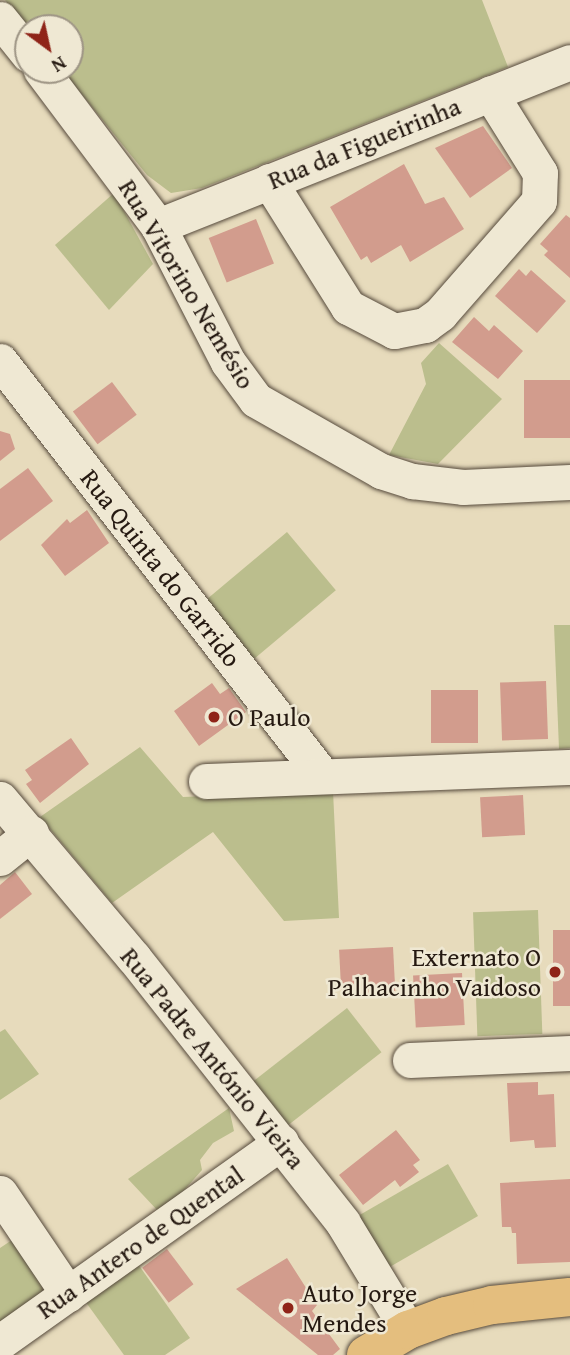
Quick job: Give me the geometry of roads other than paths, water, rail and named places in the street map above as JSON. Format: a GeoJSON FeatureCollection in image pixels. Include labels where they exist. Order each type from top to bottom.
{"type":"FeatureCollection","features":[{"type":"Feature","properties":{"kind":"main road"},"geometry":{"type":"LineString","coordinates":[[366,1355],[408,1330],[492,1305],[570,1297]]}},
{"type":"Feature","properties":{"kind":"street"},"geometry":{"type":"LineString","coordinates":[[0,19],[14,36]]}},
{"type":"Feature","properties":{"kind":"street","name":"Rua da Figueirinha"},"geometry":{"type":"LineString","coordinates":[[158,226],[570,62]]}},
{"type":"Feature","properties":{"kind":"street","name":"Rua Vitorino Nemésio"},"geometry":{"type":"LineString","coordinates":[[52,84],[158,226],[241,384],[273,412],[381,471],[412,481],[463,487],[570,482]]}},
{"type":"Feature","properties":{"kind":"street"},"geometry":{"type":"LineString","coordinates":[[270,181],[348,307],[394,331],[425,325],[440,314],[539,201],[542,186],[537,166],[489,93]]}},
{"type":"Feature","properties":{"kind":"street","name":"Rua Quinta do Garrido"},"geometry":{"type":"LineString","coordinates":[[0,361],[322,775]]}},
{"type":"Feature","properties":{"kind":"street"},"geometry":{"type":"LineString","coordinates":[[206,781],[570,767]]}},
{"type":"Feature","properties":{"kind":"street","name":"Rua Padre António Vieira"},"geometry":{"type":"LineString","coordinates":[[0,799],[281,1142],[343,1223],[408,1330]]}},
{"type":"Feature","properties":{"kind":"street"},"geometry":{"type":"LineString","coordinates":[[0,858],[31,834]]}},
{"type":"Feature","properties":{"kind":"street"},"geometry":{"type":"LineString","coordinates":[[410,1060],[570,1053]]}},
{"type":"Feature","properties":{"kind":"street","name":"Rua Antero de Quental"},"geometry":{"type":"LineString","coordinates":[[0,1342],[281,1142]]}},
{"type":"Feature","properties":{"kind":"street"},"geometry":{"type":"LineString","coordinates":[[0,1193],[68,1294]]}},
{"type":"Feature","properties":{"kind":"place","name":"O Paulo"},"geometry":{"type":"Point","coordinates":[214,717]}},
{"type":"Feature","properties":{"kind":"place","name":"Externato O Palhacinho Vaidoso"},"geometry":{"type":"Point","coordinates":[555,972]}},
{"type":"Feature","properties":{"kind":"place","name":"Auto Jorge Mendes"},"geometry":{"type":"Point","coordinates":[288,1308]}}]}
